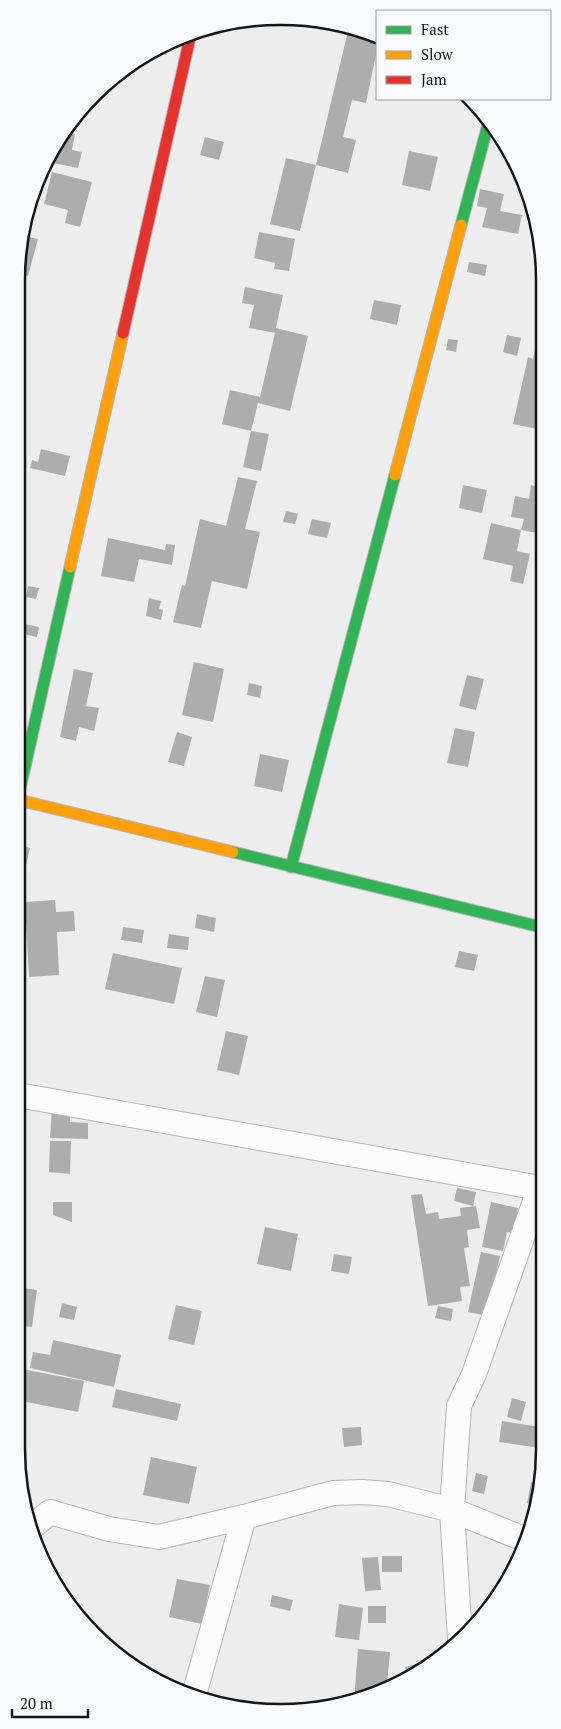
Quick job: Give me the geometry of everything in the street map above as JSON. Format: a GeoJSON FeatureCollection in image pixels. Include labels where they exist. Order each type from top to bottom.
{"type":"FeatureCollection","features":[{"type":"Feature","properties":{"kind":"street"},"geometry":{"type":"LineString","coordinates":[[25,767],[189,42]]}},
{"type":"Feature","properties":{"kind":"street"},"geometry":{"type":"LineString","coordinates":[[291,867],[487,130]]}},
{"type":"Feature","properties":{"kind":"street"},"geometry":{"type":"LineString","coordinates":[[25,801],[536,926]]}},
{"type":"Feature","properties":{"kind":"street"},"geometry":{"type":"LineString","coordinates":[[25,1096],[536,1187]]}},
{"type":"Feature","properties":{"kind":"street"},"geometry":{"type":"LineString","coordinates":[[460,1630],[452,1510],[458,1406],[474,1374],[536,1199]]}},
{"type":"Feature","properties":{"kind":"street"},"geometry":{"type":"LineString","coordinates":[[39,1510],[109,1529],[159,1537],[333,1493],[363,1492],[388,1494],[452,1510],[520,1537]]}},
{"type":"Feature","properties":{"kind":"street"},"geometry":{"type":"LineString","coordinates":[[196,1689],[244,1517]]}},
{"type":"Feature","properties":{"kind":"building"},"geometry":{"type":"Polygon","coordinates":[[[347,34],[376,43],[376,55],[366,103],[352,100],[343,137],[356,140],[348,173],[316,165],[347,34]]]}},
{"type":"Feature","properties":{"kind":"building"},"geometry":{"type":"Polygon","coordinates":[[[72,133],[75,134],[72,150],[82,152],[78,168],[53,163],[72,133]]]}},
{"type":"Feature","properties":{"kind":"building"},"geometry":{"type":"Polygon","coordinates":[[[205,137],[224,142],[219,160],[200,155],[205,137]]]}},
{"type":"Feature","properties":{"kind":"building"},"geometry":{"type":"Polygon","coordinates":[[[409,151],[438,157],[430,191],[402,185],[409,151]]]}},
{"type":"Feature","properties":{"kind":"building"},"geometry":{"type":"Polygon","coordinates":[[[286,158],[316,165],[300,231],[270,224],[286,158]]]}},
{"type":"Feature","properties":{"kind":"building"},"geometry":{"type":"Polygon","coordinates":[[[52,172],[92,182],[80,227],[65,223],[68,210],[44,204],[52,172]]]}},
{"type":"Feature","properties":{"kind":"building"},"geometry":{"type":"Polygon","coordinates":[[[480,189],[504,194],[500,211],[522,215],[518,234],[482,227],[487,208],[477,206],[480,189]]]}},
{"type":"Feature","properties":{"kind":"building"},"geometry":{"type":"Polygon","coordinates":[[[259,232],[295,239],[289,271],[274,269],[275,263],[254,258],[259,232]]]}},
{"type":"Feature","properties":{"kind":"building"},"geometry":{"type":"Polygon","coordinates":[[[29,237],[38,239],[28,276],[25,275],[29,237]]]}},
{"type":"Feature","properties":{"kind":"building"},"geometry":{"type":"Polygon","coordinates":[[[469,262],[487,265],[485,276],[467,272],[469,262]]]}},
{"type":"Feature","properties":{"kind":"building"},"geometry":{"type":"Polygon","coordinates":[[[245,287],[283,295],[276,328],[308,336],[290,411],[258,403],[251,431],[222,424],[230,390],[260,397],[275,333],[249,328],[254,305],[242,303],[245,287]]]}},
{"type":"Feature","properties":{"kind":"building"},"geometry":{"type":"Polygon","coordinates":[[[374,300],[401,305],[397,325],[370,319],[374,300]]]}},
{"type":"Feature","properties":{"kind":"building"},"geometry":{"type":"Polygon","coordinates":[[[507,335],[521,338],[517,356],[503,352],[507,335]]]}},
{"type":"Feature","properties":{"kind":"building"},"geometry":{"type":"Polygon","coordinates":[[[448,339],[458,340],[456,352],[446,350],[448,339]]]}},
{"type":"Feature","properties":{"kind":"building"},"geometry":{"type":"Polygon","coordinates":[[[536,346],[536,429],[513,424],[528,357],[533,359],[536,346]]]}},
{"type":"Feature","properties":{"kind":"building"},"geometry":{"type":"Polygon","coordinates":[[[251,431],[269,434],[261,471],[243,467],[251,431]]]}},
{"type":"Feature","properties":{"kind":"building"},"geometry":{"type":"Polygon","coordinates":[[[41,449],[70,456],[65,476],[30,468],[32,460],[38,462],[41,449]]]}},
{"type":"Feature","properties":{"kind":"building"},"geometry":{"type":"Polygon","coordinates":[[[238,477],[257,481],[245,529],[260,532],[247,589],[212,581],[201,628],[173,622],[182,585],[185,586],[200,519],[226,526],[238,477]]]}},
{"type":"Feature","properties":{"kind":"building"},"geometry":{"type":"Polygon","coordinates":[[[463,485],[487,490],[482,513],[459,508],[463,485]]]}},
{"type":"Feature","properties":{"kind":"building"},"geometry":{"type":"Polygon","coordinates":[[[531,485],[536,486],[536,533],[521,530],[524,519],[511,517],[515,496],[529,499],[531,485]]]}},
{"type":"Feature","properties":{"kind":"building"},"geometry":{"type":"Polygon","coordinates":[[[286,511],[298,514],[295,524],[283,522],[286,511]]]}},
{"type":"Feature","properties":{"kind":"building"},"geometry":{"type":"Polygon","coordinates":[[[312,519],[331,523],[327,538],[308,534],[312,519]]]}},
{"type":"Feature","properties":{"kind":"building"},"geometry":{"type":"Polygon","coordinates":[[[491,523],[521,530],[517,551],[530,554],[523,584],[510,581],[513,566],[483,559],[491,523]]]}},
{"type":"Feature","properties":{"kind":"building"},"geometry":{"type":"Polygon","coordinates":[[[108,538],[165,550],[166,544],[175,545],[172,565],[139,559],[134,582],[101,576],[108,538]]]}},
{"type":"Feature","properties":{"kind":"building"},"geometry":{"type":"Polygon","coordinates":[[[28,586],[39,588],[36,599],[26,597],[28,586]]]}},
{"type":"Feature","properties":{"kind":"building"},"geometry":{"type":"Polygon","coordinates":[[[149,598],[161,601],[159,609],[163,610],[161,620],[146,616],[149,598]]]}},
{"type":"Feature","properties":{"kind":"building"},"geometry":{"type":"Polygon","coordinates":[[[25,624],[39,627],[37,637],[25,634],[25,624]]]}},
{"type":"Feature","properties":{"kind":"building"},"geometry":{"type":"Polygon","coordinates":[[[194,662],[224,669],[213,722],[182,715],[194,662]]]}},
{"type":"Feature","properties":{"kind":"building"},"geometry":{"type":"Polygon","coordinates":[[[74,669],[93,673],[86,706],[99,708],[94,731],[79,727],[76,741],[60,737],[74,669]]]}},
{"type":"Feature","properties":{"kind":"building"},"geometry":{"type":"Polygon","coordinates":[[[467,675],[484,679],[476,710],[459,706],[467,675]]]}},
{"type":"Feature","properties":{"kind":"building"},"geometry":{"type":"Polygon","coordinates":[[[249,683],[262,686],[260,698],[247,695],[249,683]]]}},
{"type":"Feature","properties":{"kind":"building"},"geometry":{"type":"Polygon","coordinates":[[[455,728],[475,732],[468,767],[447,763],[455,728]]]}},
{"type":"Feature","properties":{"kind":"building"},"geometry":{"type":"Polygon","coordinates":[[[177,732],[192,737],[184,766],[168,762],[177,732]]]}},
{"type":"Feature","properties":{"kind":"building"},"geometry":{"type":"Polygon","coordinates":[[[260,754],[289,760],[282,792],[254,786],[260,754]]]}},
{"type":"Feature","properties":{"kind":"building"},"geometry":{"type":"Polygon","coordinates":[[[25,847],[30,848],[25,870],[25,847]]]}},
{"type":"Feature","properties":{"kind":"building"},"geometry":{"type":"Polygon","coordinates":[[[55,900],[56,912],[74,911],[75,931],[57,932],[59,975],[29,977],[25,902],[55,900]]]}},
{"type":"Feature","properties":{"kind":"building"},"geometry":{"type":"Polygon","coordinates":[[[197,914],[216,918],[214,932],[195,928],[197,914]]]}},
{"type":"Feature","properties":{"kind":"building"},"geometry":{"type":"Polygon","coordinates":[[[123,927],[144,930],[142,943],[121,940],[123,927]]]}},
{"type":"Feature","properties":{"kind":"building"},"geometry":{"type":"Polygon","coordinates":[[[169,934],[189,937],[188,950],[167,948],[169,934]]]}},
{"type":"Feature","properties":{"kind":"building"},"geometry":{"type":"Polygon","coordinates":[[[459,951],[478,955],[474,971],[455,967],[459,951]]]}},
{"type":"Feature","properties":{"kind":"building"},"geometry":{"type":"Polygon","coordinates":[[[113,953],[182,968],[174,1004],[105,989],[113,953]]]}},
{"type":"Feature","properties":{"kind":"building"},"geometry":{"type":"Polygon","coordinates":[[[205,976],[225,980],[217,1017],[196,1012],[205,976]]]}},
{"type":"Feature","properties":{"kind":"building"},"geometry":{"type":"Polygon","coordinates":[[[226,1031],[248,1036],[239,1075],[217,1070],[226,1031]]]}},
{"type":"Feature","properties":{"kind":"building"},"geometry":{"type":"Polygon","coordinates":[[[52,1108],[70,1108],[70,1122],[88,1123],[88,1139],[50,1138],[52,1108]]]}},
{"type":"Feature","properties":{"kind":"building"},"geometry":{"type":"Polygon","coordinates":[[[50,1141],[71,1141],[70,1174],[49,1172],[50,1141]]]}},
{"type":"Feature","properties":{"kind":"building"},"geometry":{"type":"Polygon","coordinates":[[[457,1188],[476,1192],[473,1206],[454,1201],[457,1188]]]}},
{"type":"Feature","properties":{"kind":"building"},"geometry":{"type":"Polygon","coordinates":[[[422,1194],[426,1214],[438,1212],[439,1219],[461,1216],[460,1208],[476,1206],[480,1228],[467,1230],[469,1247],[464,1248],[470,1286],[460,1287],[462,1301],[428,1306],[411,1195],[422,1194]]]}},
{"type":"Feature","properties":{"kind":"building"},"geometry":{"type":"Polygon","coordinates":[[[53,1202],[72,1202],[72,1222],[53,1215],[53,1202]]]}},
{"type":"Feature","properties":{"kind":"building"},"geometry":{"type":"Polygon","coordinates":[[[491,1202],[518,1208],[513,1233],[507,1232],[503,1251],[482,1247],[491,1202]]]}},
{"type":"Feature","properties":{"kind":"building"},"geometry":{"type":"Polygon","coordinates":[[[265,1227],[298,1234],[291,1271],[257,1264],[265,1227]]]}},
{"type":"Feature","properties":{"kind":"building"},"geometry":{"type":"Polygon","coordinates":[[[481,1252],[500,1256],[487,1316],[468,1312],[481,1252]]]}},
{"type":"Feature","properties":{"kind":"building"},"geometry":{"type":"Polygon","coordinates":[[[334,1254],[352,1257],[349,1274],[331,1271],[334,1254]]]}},
{"type":"Feature","properties":{"kind":"building"},"geometry":{"type":"Polygon","coordinates":[[[25,1288],[37,1290],[32,1327],[25,1326],[25,1288]]]}},
{"type":"Feature","properties":{"kind":"building"},"geometry":{"type":"Polygon","coordinates":[[[62,1303],[77,1307],[74,1320],[59,1317],[62,1303]]]}},
{"type":"Feature","properties":{"kind":"building"},"geometry":{"type":"Polygon","coordinates":[[[176,1305],[202,1311],[194,1345],[168,1339],[176,1305]]]}},
{"type":"Feature","properties":{"kind":"building"},"geometry":{"type":"Polygon","coordinates":[[[438,1306],[453,1309],[451,1321],[435,1318],[438,1306]]]}},
{"type":"Feature","properties":{"kind":"building"},"geometry":{"type":"Polygon","coordinates":[[[53,1340],[121,1355],[114,1387],[30,1368],[33,1352],[50,1355],[53,1340]]]}},
{"type":"Feature","properties":{"kind":"building"},"geometry":{"type":"Polygon","coordinates":[[[25,1370],[84,1381],[78,1412],[25,1402],[25,1370]]]}},
{"type":"Feature","properties":{"kind":"building"},"geometry":{"type":"Polygon","coordinates":[[[116,1389],[181,1404],[177,1421],[112,1407],[116,1389]]]}},
{"type":"Feature","properties":{"kind":"building"},"geometry":{"type":"Polygon","coordinates":[[[512,1398],[526,1402],[521,1421],[507,1417],[512,1398]]]}},
{"type":"Feature","properties":{"kind":"building"},"geometry":{"type":"Polygon","coordinates":[[[502,1421],[536,1426],[536,1447],[499,1442],[502,1421]]]}},
{"type":"Feature","properties":{"kind":"building"},"geometry":{"type":"Polygon","coordinates":[[[361,1427],[362,1445],[344,1447],[342,1428],[361,1427]]]}},
{"type":"Feature","properties":{"kind":"building"},"geometry":{"type":"Polygon","coordinates":[[[151,1457],[197,1467],[189,1504],[143,1495],[151,1457]]]}},
{"type":"Feature","properties":{"kind":"building"},"geometry":{"type":"Polygon","coordinates":[[[476,1473],[488,1476],[484,1494],[472,1491],[476,1473]]]}},
{"type":"Feature","properties":{"kind":"building"},"geometry":{"type":"Polygon","coordinates":[[[531,1482],[534,1483],[530,1504],[527,1503],[531,1482]]]}},
{"type":"Feature","properties":{"kind":"building"},"geometry":{"type":"Polygon","coordinates":[[[382,1556],[402,1556],[402,1572],[382,1572],[382,1556]]]}},
{"type":"Feature","properties":{"kind":"building"},"geometry":{"type":"Polygon","coordinates":[[[378,1557],[381,1590],[365,1591],[362,1558],[378,1557]]]}},
{"type":"Feature","properties":{"kind":"building"},"geometry":{"type":"Polygon","coordinates":[[[177,1579],[210,1585],[202,1624],[169,1617],[177,1579]]]}},
{"type":"Feature","properties":{"kind":"building"},"geometry":{"type":"Polygon","coordinates":[[[272,1595],[293,1600],[290,1611],[270,1606],[272,1595]]]}},
{"type":"Feature","properties":{"kind":"building"},"geometry":{"type":"Polygon","coordinates":[[[339,1604],[363,1608],[359,1640],[335,1637],[339,1604]]]}},
{"type":"Feature","properties":{"kind":"building"},"geometry":{"type":"Polygon","coordinates":[[[368,1606],[386,1606],[386,1623],[368,1623],[368,1606]]]}},
{"type":"Feature","properties":{"kind":"building"},"geometry":{"type":"Polygon","coordinates":[[[358,1649],[390,1652],[387,1681],[355,1693],[358,1649]]]}},
{"type":"Feature","properties":{"kind":"building"},"geometry":{"type":"Polygon","coordinates":[[[418,1663],[406,1671],[405,1667],[418,1663]]]}},
{"type":"Feature","properties":{"kind":"traffic: fast"},"geometry":{"type":"LineString","coordinates":[[461,225],[487,130]]}},
{"type":"Feature","properties":{"kind":"traffic: fast"},"geometry":{"type":"LineString","coordinates":[[291,867],[395,475]]}},
{"type":"Feature","properties":{"kind":"traffic: fast"},"geometry":{"type":"LineString","coordinates":[[25,766],[70,567]]}},
{"type":"Feature","properties":{"kind":"traffic: fast"},"geometry":{"type":"LineString","coordinates":[[233,852],[536,926]]}},
{"type":"Feature","properties":{"kind":"traffic: slow"},"geometry":{"type":"LineString","coordinates":[[395,475],[461,225]]}},
{"type":"Feature","properties":{"kind":"traffic: slow"},"geometry":{"type":"LineString","coordinates":[[70,567],[123,333]]}},
{"type":"Feature","properties":{"kind":"traffic: slow"},"geometry":{"type":"LineString","coordinates":[[25,801],[233,852]]}},
{"type":"Feature","properties":{"kind":"traffic: jam"},"geometry":{"type":"LineString","coordinates":[[123,333],[189,42]]}}]}
